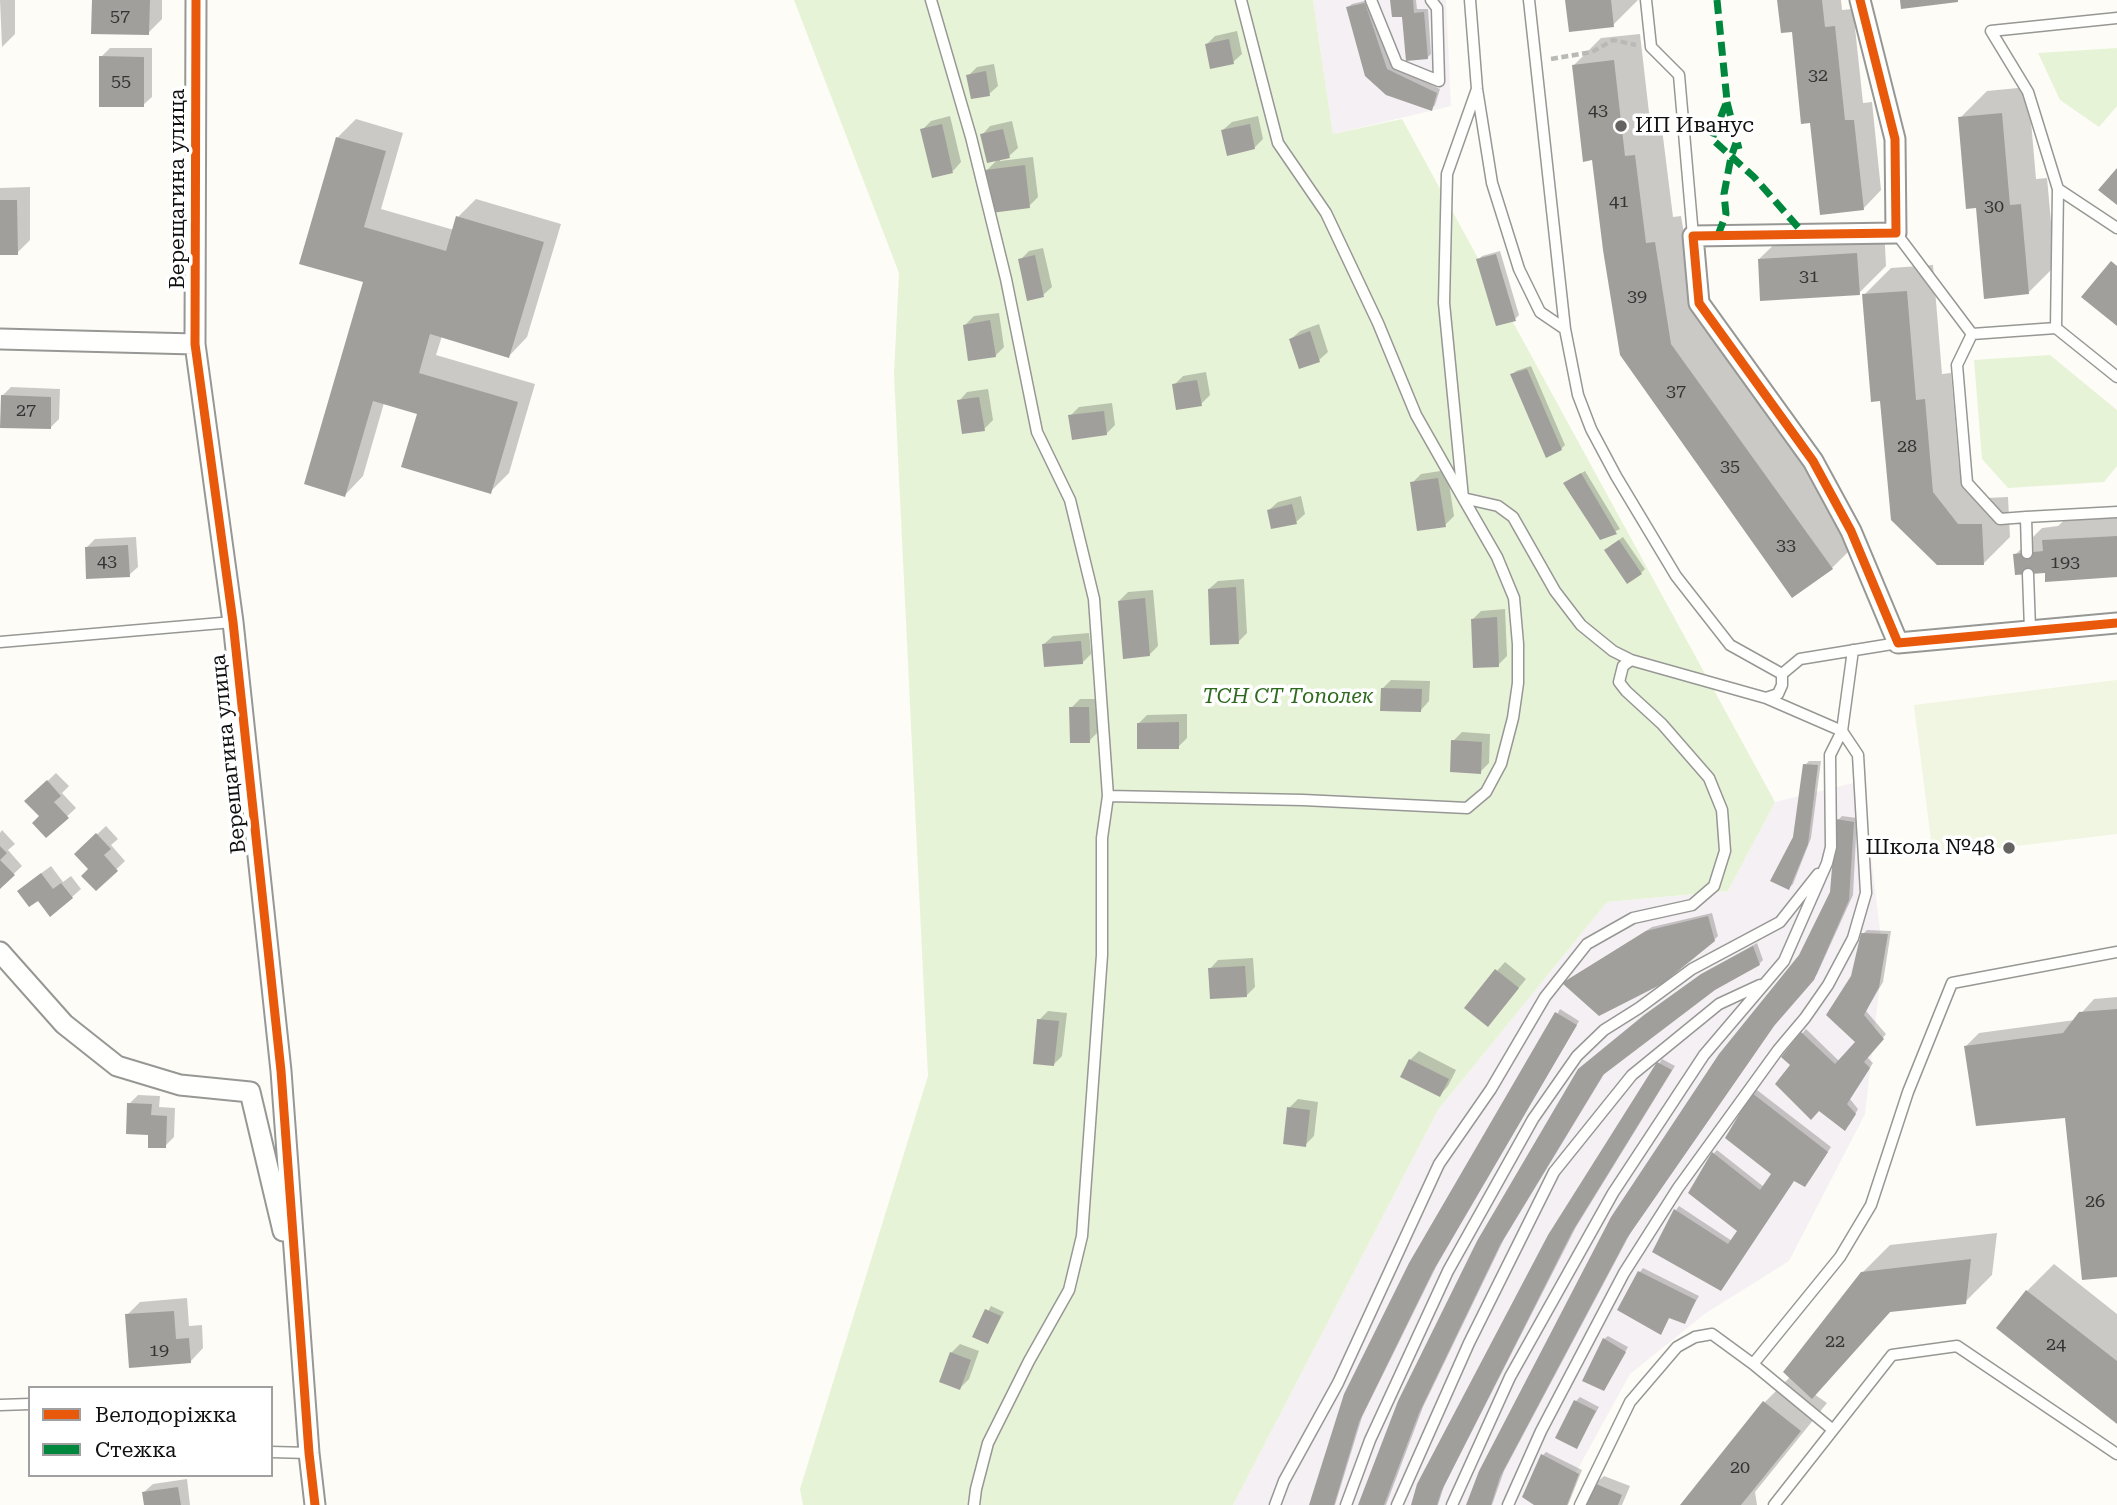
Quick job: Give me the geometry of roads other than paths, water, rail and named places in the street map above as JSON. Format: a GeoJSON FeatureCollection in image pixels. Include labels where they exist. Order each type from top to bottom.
{"type":"FeatureCollection","features":[{"type":"Feature","properties":{"kind":"street","name":"Верещагина улица"},"geometry":{"type":"LineString","coordinates":[[196,0],[195,344],[233,622],[281,1071],[315,1505]]}},
{"type":"Feature","properties":{"kind":"street"},"geometry":{"type":"LineString","coordinates":[[1860,0],[1895,139],[1896,233],[1693,236],[1699,303],[1812,461],[1851,531],[1898,643],[2117,623]]}},
{"type":"Feature","properties":{"kind":"street"},"geometry":{"type":"LineString","coordinates":[[0,340],[195,344]]}},
{"type":"Feature","properties":{"kind":"street"},"geometry":{"type":"LineString","coordinates":[[0,952],[64,1024],[117,1066],[180,1084],[250,1092],[297,1289]]}},
{"type":"Feature","properties":{"kind":"lane"},"geometry":{"type":"LineString","coordinates":[[931,0],[971,137],[1037,432],[1070,500],[1094,599],[1108,796],[1102,838],[1102,955],[1082,1236],[1069,1290],[1029,1361],[988,1443],[974,1505]]}},
{"type":"Feature","properties":{"kind":"lane"},"geometry":{"type":"LineString","coordinates":[[1108,796],[1303,800],[1467,808],[1486,792],[1501,764],[1513,718],[1518,683],[1514,598],[1497,557],[1416,415],[1378,323],[1326,214],[1278,143],[1241,0]]}},
{"type":"Feature","properties":{"kind":"lane"},"geometry":{"type":"LineString","coordinates":[[1371,0],[1397,64],[1438,81],[1437,8],[1431,0]]}},
{"type":"Feature","properties":{"kind":"lane"},"geometry":{"type":"LineString","coordinates":[[1470,0],[1477,89],[1492,183],[1519,269],[1540,312],[1565,330]]}},
{"type":"Feature","properties":{"kind":"lane"},"geometry":{"type":"LineString","coordinates":[[1529,0],[1565,330],[1578,395],[1591,429],[1616,476],[1676,576],[1730,645],[1782,674]]}},
{"type":"Feature","properties":{"kind":"lane"},"geometry":{"type":"LineString","coordinates":[[1646,0],[1651,47],[1679,75],[1693,236]]}},
{"type":"Feature","properties":{"kind":"lane"},"geometry":{"type":"LineString","coordinates":[[2056,328],[2058,189],[2028,92],[1991,31],[2117,18]]}},
{"type":"Feature","properties":{"kind":"lane"},"geometry":{"type":"LineString","coordinates":[[1464,498],[1444,303],[1447,174],[1477,89]]}},
{"type":"Feature","properties":{"kind":"lane"},"geometry":{"type":"LineString","coordinates":[[2058,189],[2117,228]]}},
{"type":"Feature","properties":{"kind":"lane"},"geometry":{"type":"LineString","coordinates":[[1896,233],[1972,334]]}},
{"type":"Feature","properties":{"kind":"lane"},"geometry":{"type":"LineString","coordinates":[[1972,334],[2056,328],[2117,377]]}},
{"type":"Feature","properties":{"kind":"lane"},"geometry":{"type":"LineString","coordinates":[[1972,334],[1958,365],[1967,483],[2000,519],[2117,512]]}},
{"type":"Feature","properties":{"kind":"lane"},"geometry":{"type":"LineString","coordinates":[[1464,498],[1498,506],[1513,517],[1555,591],[1581,625],[1613,651],[1631,660],[1766,698],[1842,731],[1858,755],[1866,892],[1853,938],[1828,985],[1678,1188],[1624,1273],[1541,1431],[1508,1505]]}},
{"type":"Feature","properties":{"kind":"lane"},"geometry":{"type":"LineString","coordinates":[[2026,517],[2027,553]]}},
{"type":"Feature","properties":{"kind":"lane"},"geometry":{"type":"LineString","coordinates":[[2028,574],[2030,629]]}},
{"type":"Feature","properties":{"kind":"lane"},"geometry":{"type":"LineString","coordinates":[[0,642],[233,622]]}},
{"type":"Feature","properties":{"kind":"lane"},"geometry":{"type":"LineString","coordinates":[[1782,674],[1800,659],[1898,643]]}},
{"type":"Feature","properties":{"kind":"lane"},"geometry":{"type":"LineString","coordinates":[[1452,1505],[1510,1377],[1614,1193],[1704,1055],[1784,961],[1827,863],[1831,847],[1830,755],[1842,731],[1853,650]]}},
{"type":"Feature","properties":{"kind":"lane"},"geometry":{"type":"LineString","coordinates":[[1275,1505],[1284,1480],[1338,1383],[1439,1164],[1491,1089],[1545,997],[1587,944],[1633,918],[1692,905],[1714,886],[1725,851],[1722,810],[1709,778],[1662,724],[1619,682],[1623,666],[1631,660]]}},
{"type":"Feature","properties":{"kind":"lane"},"geometry":{"type":"LineString","coordinates":[[1766,698],[1778,694],[1782,685],[1782,674]]}},
{"type":"Feature","properties":{"kind":"lane"},"geometry":{"type":"LineString","coordinates":[[1346,1505],[1370,1440],[1448,1271],[1533,1119],[1577,1056],[1604,1030],[1639,1008],[1692,968],[1780,922],[1827,863]]}},
{"type":"Feature","properties":{"kind":"lane"},"geometry":{"type":"LineString","coordinates":[[1753,1364],[1840,1257],[1871,1205],[1908,1092],[1952,984],[2117,952]]}},
{"type":"Feature","properties":{"kind":"lane"},"geometry":{"type":"LineString","coordinates":[[1397,1505],[1469,1343],[1554,1172],[1632,1075],[1719,1004],[1765,983]]}},
{"type":"Feature","properties":{"kind":"lane"},"geometry":{"type":"LineString","coordinates":[[1580,1505],[1630,1402],[1677,1347],[1695,1337],[1712,1334],[1833,1430]]}},
{"type":"Feature","properties":{"kind":"lane"},"geometry":{"type":"LineString","coordinates":[[1774,1505],[1892,1354],[1957,1346],[2117,1454]]}},
{"type":"Feature","properties":{"kind":"lane"},"geometry":{"type":"LineString","coordinates":[[0,1405],[28,1404]]}},
{"type":"Feature","properties":{"kind":"lane"},"geometry":{"type":"LineString","coordinates":[[273,1452],[309,1453]]}},
{"type":"Feature","properties":{"kind":"place","name":"ИП Иванус"},"geometry":{"type":"Point","coordinates":[1621,126]}},
{"type":"Feature","properties":{"kind":"place","name":"Школа №48"},"geometry":{"type":"Point","coordinates":[2009,848]}},
{"type":"Feature","properties":{"kind":"park label","name":"ТСН СТ Тополек"},"geometry":{"type":"Point","coordinates":[1288,697]}}]}
